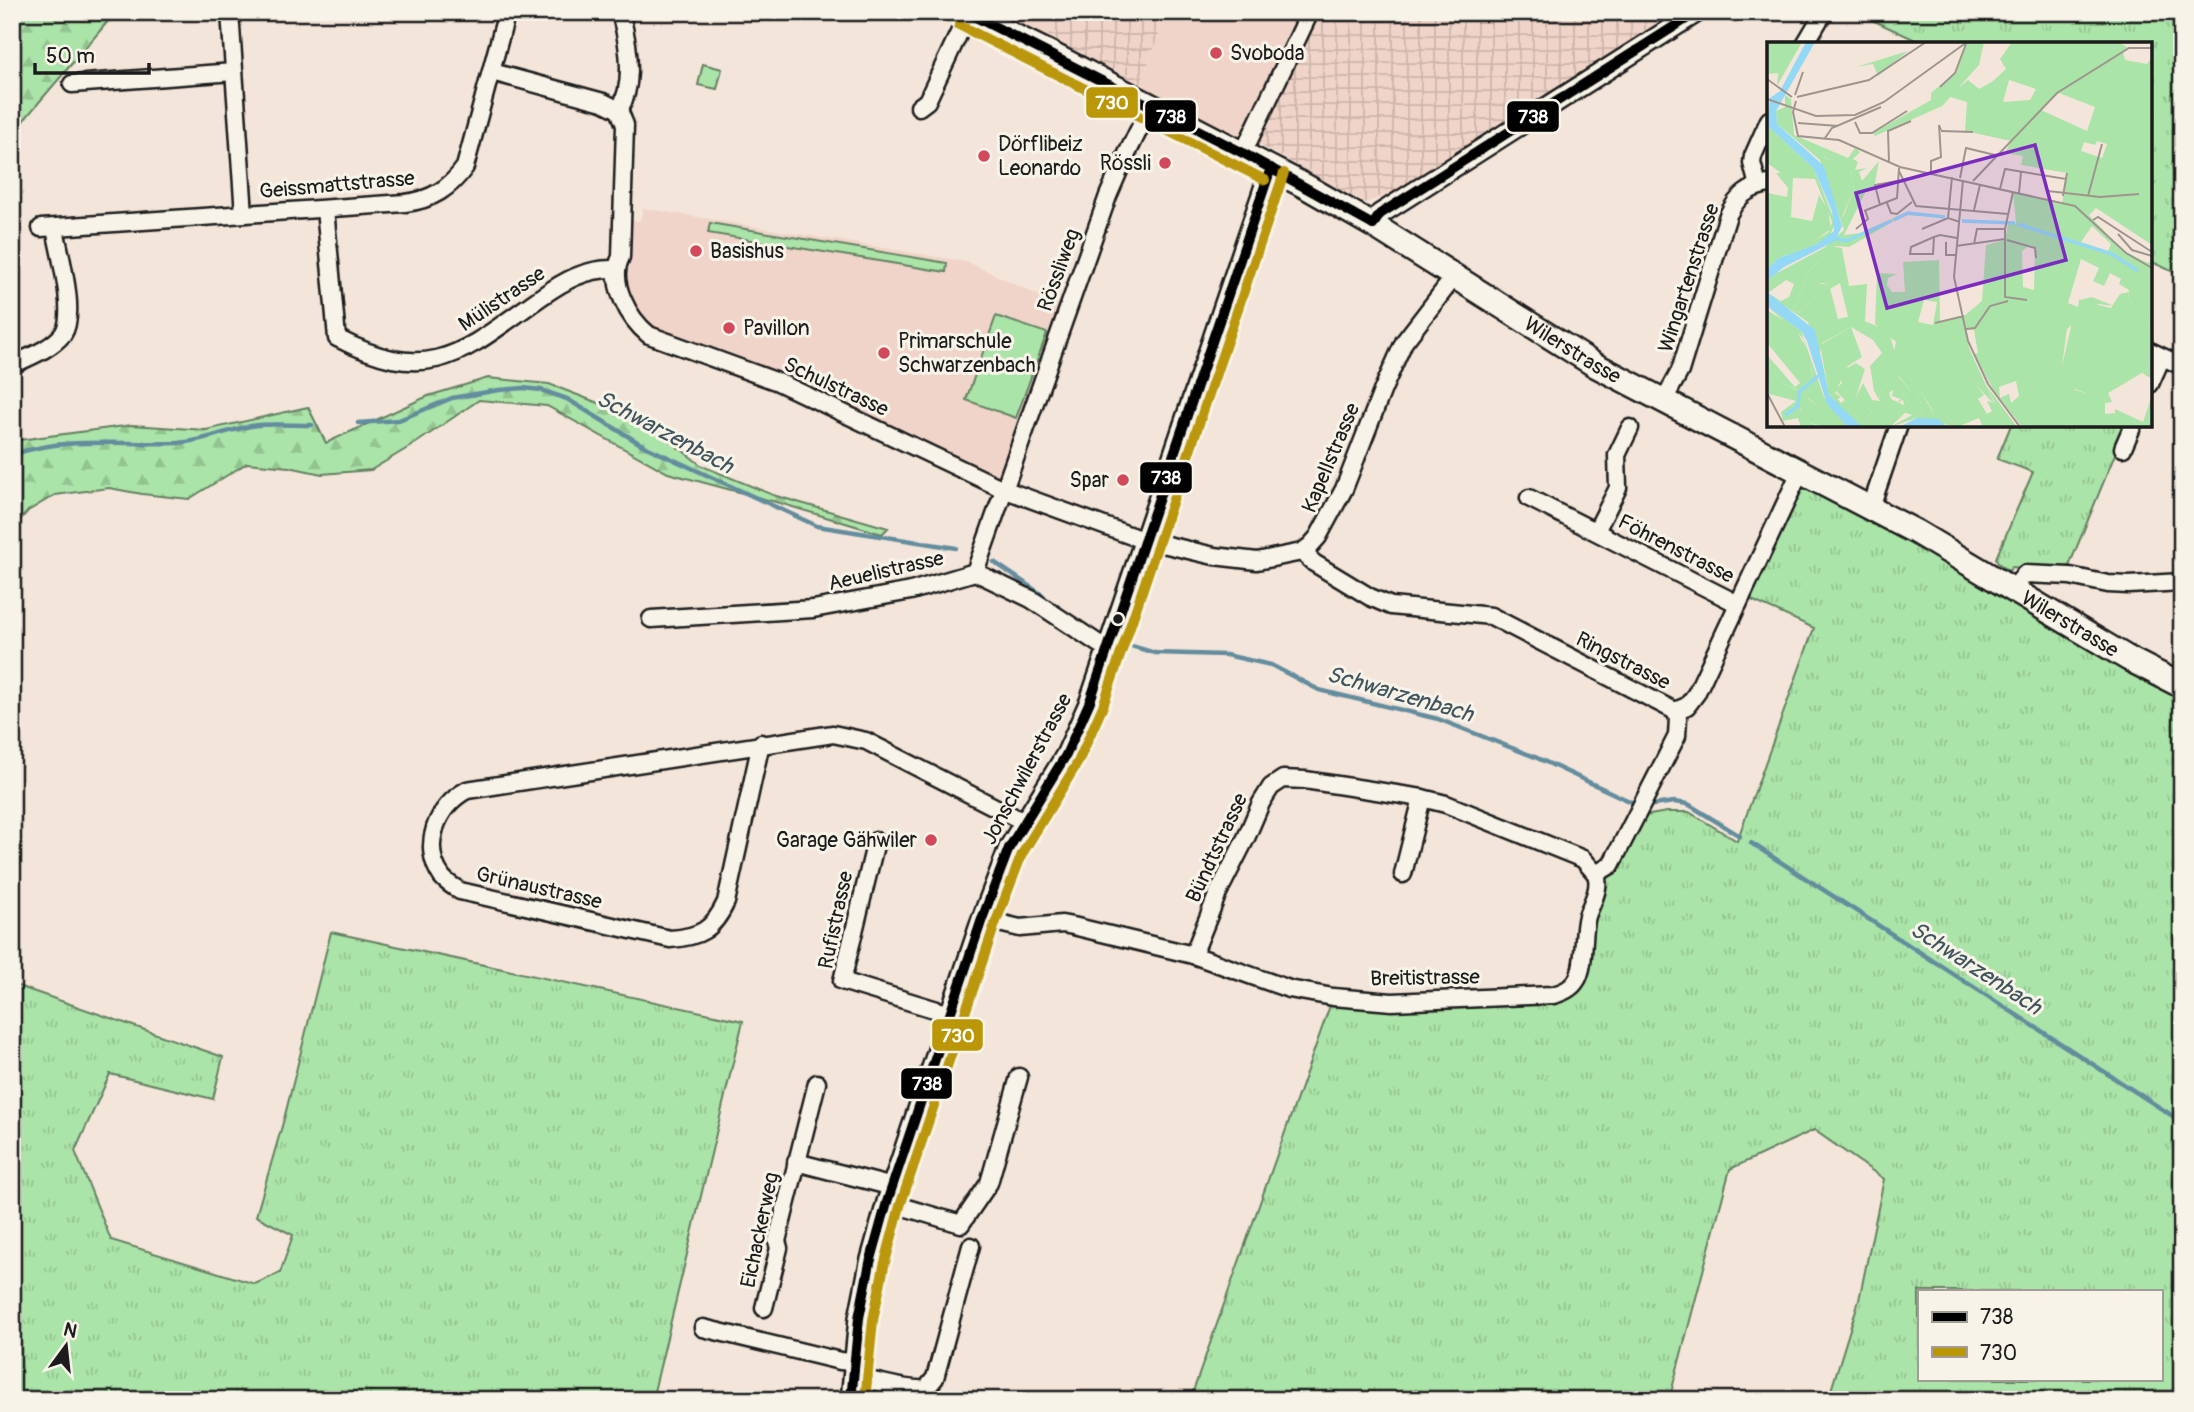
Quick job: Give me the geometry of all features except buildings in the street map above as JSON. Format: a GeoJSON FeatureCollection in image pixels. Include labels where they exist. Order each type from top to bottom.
{"type":"FeatureCollection","features":[{"type":"Feature","properties":{"kind":"main road","name":"Wilerstrasse"},"geometry":{"type":"LineString","coordinates":[[967,13],[1271,167],[1373,225],[1595,365],[1871,507],[2129,659],[2182,687]]}},
{"type":"Feature","properties":{"kind":"street"},"geometry":{"type":"LineString","coordinates":[[230,12],[244,214]]}},
{"type":"Feature","properties":{"kind":"street","name":"Geissmattstrasse"},"geometry":{"type":"LineString","coordinates":[[12,365],[45,349],[62,335],[68,326],[69,311],[48,228],[410,202],[427,198],[450,186],[468,159],[507,12]]}},
{"type":"Feature","properties":{"kind":"street"},"geometry":{"type":"LineString","coordinates":[[492,72],[603,102],[619,110],[625,98],[630,50],[620,12]]}},
{"type":"Feature","properties":{"kind":"street"},"geometry":{"type":"LineString","coordinates":[[1243,153],[1310,12]]}},
{"type":"Feature","properties":{"kind":"street"},"geometry":{"type":"LineString","coordinates":[[1373,225],[1380,214],[1697,12]]}},
{"type":"Feature","properties":{"kind":"street"},"geometry":{"type":"LineString","coordinates":[[1806,42],[1824,12]]}},
{"type":"Feature","properties":{"kind":"street"},"geometry":{"type":"LineString","coordinates":[[919,107],[927,101],[967,13]]}},
{"type":"Feature","properties":{"kind":"street"},"geometry":{"type":"LineString","coordinates":[[72,83],[234,72]]}},
{"type":"Feature","properties":{"kind":"street","name":"Rössliweg"},"geometry":{"type":"LineString","coordinates":[[975,572],[1108,196],[1151,105]]}},
{"type":"Feature","properties":{"kind":"street","name":"Schulstrasse"},"geometry":{"type":"LineString","coordinates":[[619,110],[625,125],[624,183],[621,257],[615,269],[624,305],[636,325],[649,335],[778,382],[1003,489],[1146,540]]}},
{"type":"Feature","properties":{"kind":"street"},"geometry":{"type":"LineString","coordinates":[[1763,186],[1752,163],[1767,125]]}},
{"type":"Feature","properties":{"kind":"street","name":"Jonschwilerstrasse"},"geometry":{"type":"LineString","coordinates":[[851,1400],[868,1273],[890,1195],[982,919],[1009,848],[1066,755],[1083,720],[1271,167]]}},
{"type":"Feature","properties":{"kind":"street","name":"Wingartenstrasse"},"geometry":{"type":"LineString","coordinates":[[1663,402],[1680,371],[1728,215],[1743,194],[1763,186]]}},
{"type":"Feature","properties":{"kind":"street","name":"Mülistrasse"},"geometry":{"type":"LineString","coordinates":[[325,209],[337,338],[361,351],[404,363],[430,361],[455,354],[579,274],[598,268],[615,269]]}},
{"type":"Feature","properties":{"kind":"street","name":"Kapellstrasse"},"geometry":{"type":"LineString","coordinates":[[1302,552],[1318,537],[1336,507],[1404,342],[1454,277]]}},
{"type":"Feature","properties":{"kind":"street"},"geometry":{"type":"LineString","coordinates":[[2152,374],[2156,354],[2182,366]]}},
{"type":"Feature","properties":{"kind":"street"},"geometry":{"type":"LineString","coordinates":[[1871,507],[1898,427]]}},
{"type":"Feature","properties":{"kind":"street"},"geometry":{"type":"LineString","coordinates":[[2123,448],[2132,427]]}},
{"type":"Feature","properties":{"kind":"street","name":"Föhrenstrasse"},"geometry":{"type":"LineString","coordinates":[[1596,531],[1618,488],[1617,455],[1630,428]]}},
{"type":"Feature","properties":{"kind":"street","name":"Ringstrasse"},"geometry":{"type":"LineString","coordinates":[[1302,552],[1370,597],[1391,606],[1491,616],[1675,711],[1687,706],[1696,694],[1800,472]]}},
{"type":"Feature","properties":{"kind":"street","name":"Föhrenstrasse"},"geometry":{"type":"LineString","coordinates":[[1529,498],[1738,604]]}},
{"type":"Feature","properties":{"kind":"street"},"geometry":{"type":"LineString","coordinates":[[1146,540],[1240,561],[1272,559],[1302,552]]}},
{"type":"Feature","properties":{"kind":"street","name":"Aeuelistrasse"},"geometry":{"type":"LineString","coordinates":[[651,619],[813,608],[911,591],[975,572],[1031,599],[1109,648]]}},
{"type":"Feature","properties":{"kind":"street"},"geometry":{"type":"LineString","coordinates":[[2013,589],[2025,573],[2070,576],[2108,584],[2182,582]]}},
{"type":"Feature","properties":{"kind":"street"},"geometry":{"type":"LineString","coordinates":[[1595,874],[1611,865],[1648,796],[1677,736],[1678,718],[1675,711]]}},
{"type":"Feature","properties":{"kind":"street","name":"Grünaustrasse"},"geometry":{"type":"LineString","coordinates":[[761,743],[726,902],[719,917],[709,928],[690,937],[670,939],[460,891],[443,878],[435,863],[433,839],[439,816],[455,796],[467,790],[761,743],[833,734],[866,741],[1024,822]]}},
{"type":"Feature","properties":{"kind":"street","name":"Bündtstrasse"},"geometry":{"type":"LineString","coordinates":[[1193,955],[1218,893],[1261,803],[1271,787],[1289,778],[1446,804],[1583,859],[1595,874]]}},
{"type":"Feature","properties":{"kind":"street"},"geometry":{"type":"LineString","coordinates":[[1403,874],[1422,798]]}},
{"type":"Feature","properties":{"kind":"street","name":"Rufistrasse"},"geometry":{"type":"LineString","coordinates":[[876,841],[842,981],[950,1014]]}},
{"type":"Feature","properties":{"kind":"street","name":"Breitistrasse"},"geometry":{"type":"LineString","coordinates":[[982,919],[1020,929],[1062,924],[1073,926],[1193,955],[1289,989],[1333,997],[1392,1002],[1553,995],[1577,981],[1587,919],[1597,889],[1595,874]]}},
{"type":"Feature","properties":{"kind":"street"},"geometry":{"type":"LineString","coordinates":[[796,1161],[961,1224],[989,1183],[1019,1077]]}},
{"type":"Feature","properties":{"kind":"street","name":"Eichackerweg"},"geometry":{"type":"LineString","coordinates":[[764,1308],[796,1161],[817,1083]]}},
{"type":"Feature","properties":{"kind":"street"},"geometry":{"type":"LineString","coordinates":[[703,1328],[841,1361],[870,1379],[912,1390],[926,1389],[935,1378],[971,1247]]}},
{"type":"Feature","properties":{"kind":"shaded area"},"geometry":{"type":"Polygon","coordinates":[[[965,12],[1054,12],[1045,51],[965,12]]]}},
{"type":"Feature","properties":{"kind":"shaded area"},"geometry":{"type":"Polygon","coordinates":[[[1054,12],[1167,12],[1136,98],[1045,51],[1054,12]]]}},
{"type":"Feature","properties":{"kind":"shaded area"},"geometry":{"type":"Polygon","coordinates":[[[1167,12],[1310,12],[1243,153],[1136,98],[1167,12]]]}},
{"type":"Feature","properties":{"kind":"shaded area"},"geometry":{"type":"Polygon","coordinates":[[[1310,12],[1682,12],[1396,192],[1365,203],[1256,143],[1310,12]]]}},
{"type":"Feature","properties":{"kind":"shaded area","name":"Primarschule Schwarzenbach"},"geometry":{"type":"Polygon","coordinates":[[[643,208],[968,262],[1063,307],[1024,422],[997,479],[783,377],[667,336],[648,326],[634,309],[625,276],[631,263],[631,220],[640,221],[643,208]]]}},
{"type":"Feature","properties":{"kind":"green space"},"geometry":{"type":"Polygon","coordinates":[[[12,12],[116,12],[12,134],[12,12]]]}},
{"type":"Feature","properties":{"kind":"green space"},"geometry":{"type":"Polygon","coordinates":[[[1855,12],[2182,12],[2182,276],[2152,262],[2152,42],[1920,42],[1855,12]]]}},
{"type":"Feature","properties":{"kind":"green space"},"geometry":{"type":"Polygon","coordinates":[[[703,64],[722,69],[717,89],[698,85],[703,64]]]}},
{"type":"Feature","properties":{"kind":"green space"},"geometry":{"type":"Polygon","coordinates":[[[710,223],[947,263],[946,272],[708,233],[710,223]]]}},
{"type":"Feature","properties":{"kind":"green space"},"geometry":{"type":"Polygon","coordinates":[[[996,316],[1047,333],[1016,418],[966,400],[996,316]]]}},
{"type":"Feature","properties":{"kind":"green space"},"geometry":{"type":"Polygon","coordinates":[[[488,378],[549,384],[645,421],[702,466],[773,495],[888,528],[882,534],[668,473],[547,406],[479,400],[371,470],[322,474],[289,467],[247,463],[189,499],[109,488],[55,495],[28,511],[12,529],[12,441],[132,425],[206,430],[308,407],[326,443],[428,396],[488,378]]]}},
{"type":"Feature","properties":{"kind":"green space"},"geometry":{"type":"Polygon","coordinates":[[[2010,427],[2126,427],[2067,571],[2012,567],[2009,571],[1998,563],[1996,558],[2033,472],[1997,459],[2010,427]]]}},
{"type":"Feature","properties":{"kind":"green space"},"geometry":{"type":"Polygon","coordinates":[[[1807,486],[1892,528],[2182,696],[2182,1400],[1828,1400],[1859,1300],[1884,1179],[1814,1130],[1730,1169],[1669,1400],[1190,1400],[1333,997],[1569,988],[1586,919],[1604,887],[1606,875],[1644,816],[1689,812],[1737,841],[1814,628],[1747,598],[1798,488],[1807,486]]]}},
{"type":"Feature","properties":{"kind":"green space"},"geometry":{"type":"Polygon","coordinates":[[[331,932],[743,1021],[652,1400],[12,1400],[12,984],[223,1057],[213,1099],[110,1074],[75,1151],[111,1240],[255,1284],[280,1273],[293,1235],[256,1216],[284,1119],[331,932]]]}},
{"type":"Feature","properties":{"kind":"waterway","name":"Schwarzenbach"},"geometry":{"type":"LineString","coordinates":[[358,423],[399,420],[452,398],[499,390],[541,390],[567,399],[644,446],[817,526],[956,548]]}},
{"type":"Feature","properties":{"kind":"waterway","name":"Schwarzenbach"},"geometry":{"type":"LineString","coordinates":[[12,455],[53,445],[178,443],[258,425],[312,425]]}},
{"type":"Feature","properties":{"kind":"waterway","name":"Schwarzenbach"},"geometry":{"type":"LineString","coordinates":[[994,562],[1044,596]]}},
{"type":"Feature","properties":{"kind":"waterway","name":"Schwarzenbach"},"geometry":{"type":"LineString","coordinates":[[1118,642],[1155,653],[1226,655],[1271,665],[1319,690],[1438,719],[1535,757],[1638,805]]}},
{"type":"Feature","properties":{"kind":"waterway","name":"Schwarzenbach"},"geometry":{"type":"LineString","coordinates":[[1646,806],[1674,802],[1688,804],[1740,836]]}},
{"type":"Feature","properties":{"kind":"waterway","name":"Schwarzenbach"},"geometry":{"type":"LineString","coordinates":[[1751,843],[2182,1122]]}},
{"type":"Feature","properties":{"kind":"transit line","name":"738"},"geometry":{"type":"LineString","coordinates":[[966,12],[1243,153],[1373,225]]}},
{"type":"Feature","properties":{"kind":"transit line","name":"738"},"geometry":{"type":"LineString","coordinates":[[1373,225],[1380,214],[1697,12]]}},
{"type":"Feature","properties":{"kind":"transit line","name":"730"},"geometry":{"type":"LineString","coordinates":[[959,25],[1265,180]]}},
{"type":"Feature","properties":{"kind":"transit line","name":"738"},"geometry":{"type":"LineString","coordinates":[[851,1400],[859,1318],[870,1263],[887,1202],[982,919],[1009,848],[1066,755],[1090,701],[1271,168]]}},
{"type":"Feature","properties":{"kind":"transit line","name":"730"},"geometry":{"type":"LineString","coordinates":[[865,1400],[873,1320],[900,1206],[995,924],[1022,854],[1078,762],[1103,706],[1284,173]]}},
{"type":"Feature","properties":{"kind":"place","name":"Svoboda"},"geometry":{"type":"Point","coordinates":[1216,53]}},
{"type":"Feature","properties":{"kind":"place","name":"Dörflibeiz Leonardo"},"geometry":{"type":"Point","coordinates":[984,156]}},
{"type":"Feature","properties":{"kind":"place","name":"Rössli"},"geometry":{"type":"Point","coordinates":[1165,163]}},
{"type":"Feature","properties":{"kind":"place","name":"Basishus"},"geometry":{"type":"Point","coordinates":[696,251]}},
{"type":"Feature","properties":{"kind":"place","name":"Pavillon"},"geometry":{"type":"Point","coordinates":[729,328]}},
{"type":"Feature","properties":{"kind":"place","name":"Primarschule Schwarzenbach"},"geometry":{"type":"Point","coordinates":[884,353]}},
{"type":"Feature","properties":{"kind":"place","name":"Spar"},"geometry":{"type":"Point","coordinates":[1123,480]}},
{"type":"Feature","properties":{"kind":"place","name":"Garage Gähwiler"},"geometry":{"type":"Point","coordinates":[931,840]}}]}
